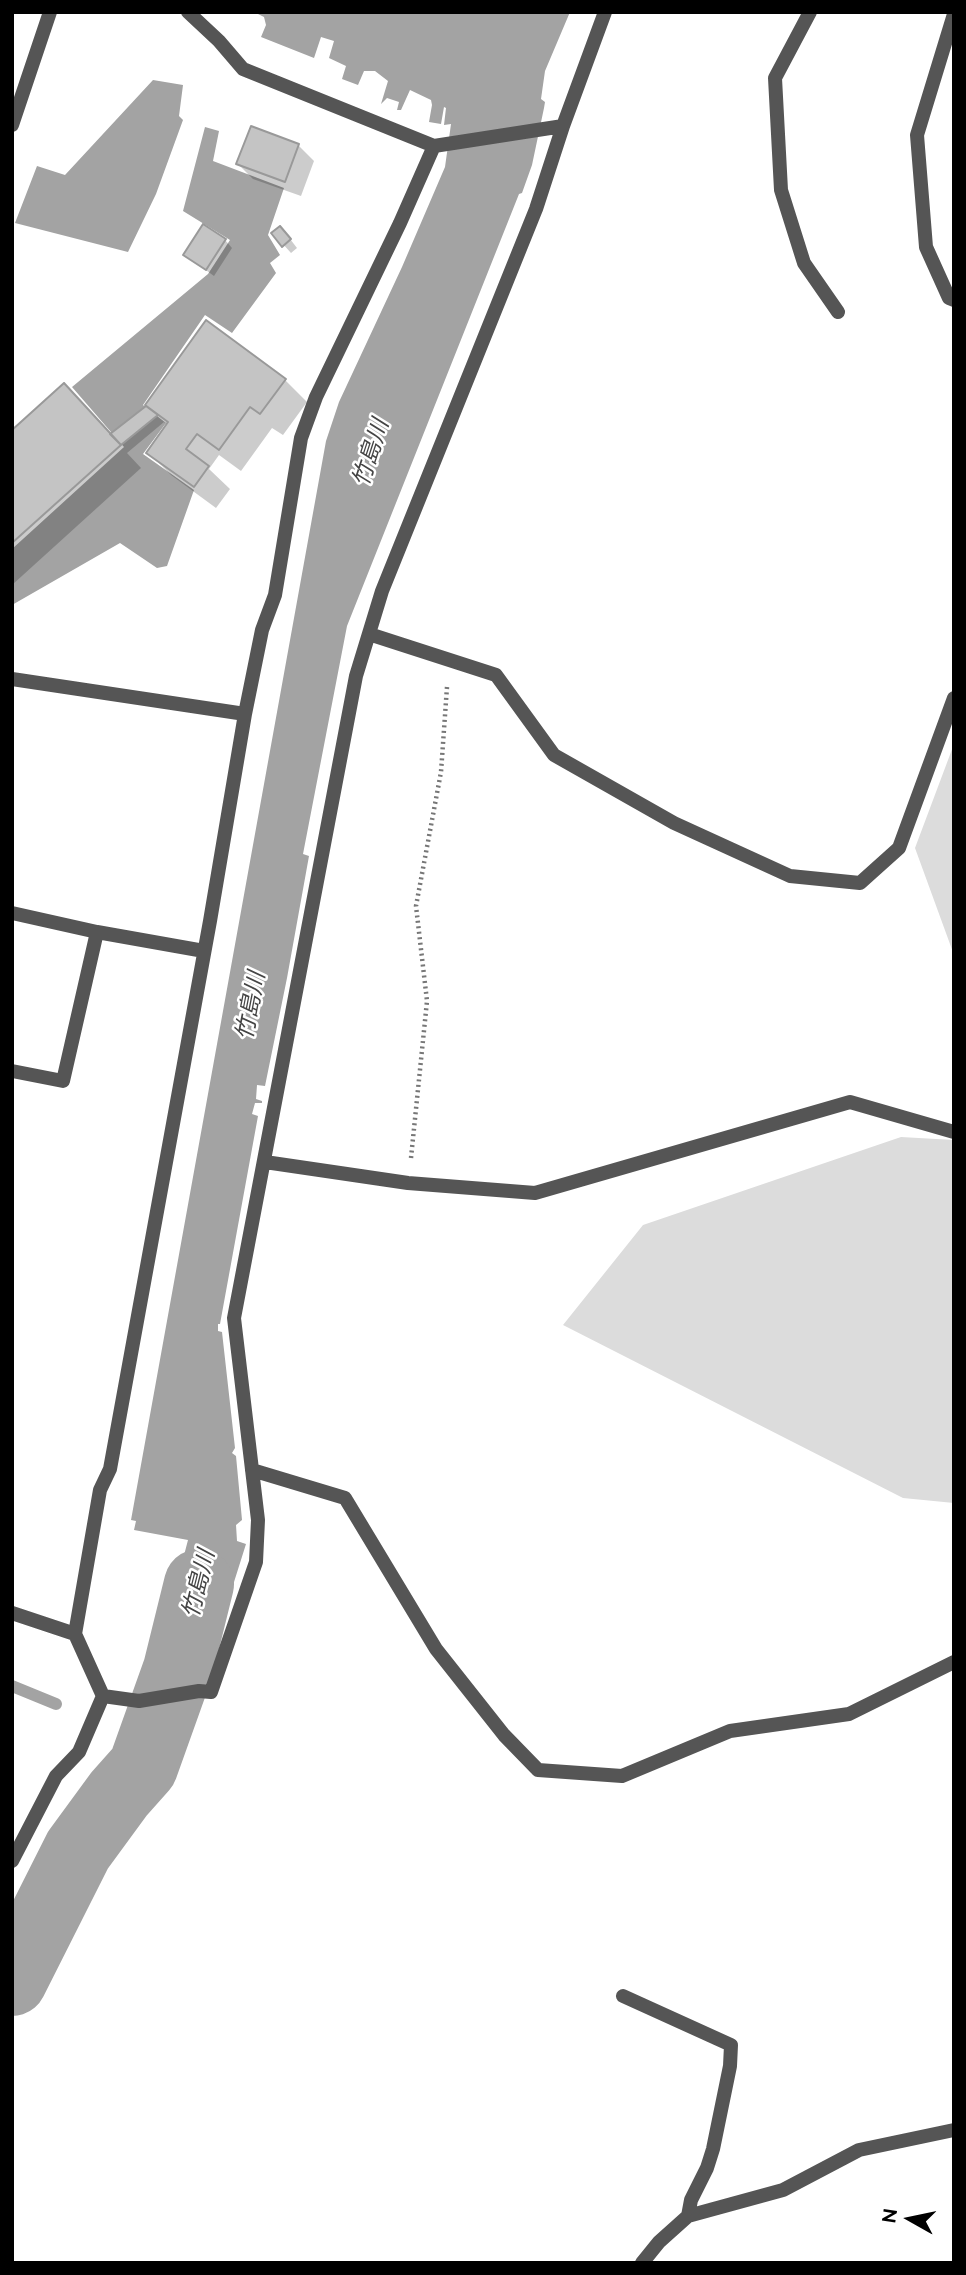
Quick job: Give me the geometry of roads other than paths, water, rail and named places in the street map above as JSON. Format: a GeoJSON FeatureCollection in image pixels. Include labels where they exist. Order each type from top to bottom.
{"type":"FeatureCollection","features":[{"type":"Feature","properties":{"kind":"street"},"geometry":{"type":"LineString","coordinates":[[12,125],[50,12]]}},
{"type":"Feature","properties":{"kind":"street"},"geometry":{"type":"LineString","coordinates":[[188,12],[219,41],[243,69],[441,146],[556,126]]}},
{"type":"Feature","properties":{"kind":"street"},"geometry":{"type":"LineString","coordinates":[[103,1696],[139,1700],[199,1691],[211,1692],[256,1562],[258,1520],[234,1318],[356,676],[383,591],[536,209],[556,126],[605,12]]}},
{"type":"Feature","properties":{"kind":"street"},"geometry":{"type":"LineString","coordinates":[[810,12],[775,78],[781,190],[804,263],[838,312]]}},
{"type":"Feature","properties":{"kind":"street"},"geometry":{"type":"LineString","coordinates":[[954,15],[917,135],[926,247],[949,298],[954,300]]}},
{"type":"Feature","properties":{"kind":"street"},"geometry":{"type":"LineString","coordinates":[[12,1861],[57,1776],[79,1752],[103,1696],[75,1634],[100,1490],[110,1469],[245,714],[262,630],[275,594],[301,438],[307,416],[400,223],[441,146]]}},
{"type":"Feature","properties":{"kind":"street"},"geometry":{"type":"LineString","coordinates":[[369,634],[496,675],[554,755],[674,822],[790,876],[860,883],[899,848],[954,698]]}},
{"type":"Feature","properties":{"kind":"street"},"geometry":{"type":"LineString","coordinates":[[12,679],[245,714]]}},
{"type":"Feature","properties":{"kind":"street"},"geometry":{"type":"LineString","coordinates":[[12,913],[97,932],[204,951]]}},
{"type":"Feature","properties":{"kind":"street"},"geometry":{"type":"LineString","coordinates":[[12,1071],[63,1081],[97,932]]}},
{"type":"Feature","properties":{"kind":"street"},"geometry":{"type":"LineString","coordinates":[[265,1162],[408,1183],[535,1194],[850,1102],[954,1132]]}},
{"type":"Feature","properties":{"kind":"street"},"geometry":{"type":"LineString","coordinates":[[252,1470],[345,1499],[436,1649],[504,1735],[538,1770],[622,1776],[730,1731],[849,1714],[954,1662]]}},
{"type":"Feature","properties":{"kind":"street"},"geometry":{"type":"LineString","coordinates":[[12,1614],[75,1634]]}},
{"type":"Feature","properties":{"kind":"street"},"geometry":{"type":"LineString","coordinates":[[623,1996],[731,2045],[730,2067],[713,2149],[691,2200],[688,2216]]}},
{"type":"Feature","properties":{"kind":"street"},"geometry":{"type":"LineString","coordinates":[[642,2263],[659,2242],[688,2216],[783,2190],[859,2150],[954,2130]]}},
{"type":"Feature","properties":{"kind":"water"},"geometry":{"type":"Polygon","coordinates":[[[254,12],[570,12],[545,71],[541,99],[545,102],[544,108],[532,165],[522,193],[519,194],[347,626],[303,854],[309,856],[287,978],[265,1086],[257,1085],[256,1099],[262,1103],[255,1103],[252,1114],[258,1116],[218,1324],[218,1331],[222,1332],[235,1448],[232,1453],[236,1456],[242,1520],[236,1525],[237,1541],[246,1544],[205,1674],[149,1682],[188,1540],[134,1530],[136,1521],[131,1520],[326,441],[339,402],[445,167],[451,124],[444,125],[444,107],[441,124],[429,122],[431,100],[410,90],[401,110],[397,110],[399,102],[387,98],[381,104],[388,81],[375,71],[364,71],[358,85],[342,79],[346,66],[329,58],[334,41],[321,37],[314,58],[261,37],[266,25],[264,17],[254,12]]]}},
{"type":"Feature","properties":{"kind":"water"},"geometry":{"type":"Polygon","coordinates":[[[153,80],[183,85],[179,116],[183,120],[156,194],[128,252],[15,223],[37,166],[65,175],[153,80]]]}},
{"type":"Feature","properties":{"kind":"water"},"geometry":{"type":"Polygon","coordinates":[[[205,127],[219,131],[213,161],[284,188],[268,235],[280,255],[270,263],[276,273],[232,333],[205,315],[143,405],[166,423],[143,454],[194,490],[167,566],[157,568],[120,543],[12,605],[12,549],[124,447],[72,387],[208,274],[230,240],[183,211],[205,127]]]}},
{"type":"Feature","properties":{"kind":"waterway","name":"竹島川"},"geometry":{"type":"LineString","coordinates":[[12,1981],[78,1850],[119,1794],[143,1767],[178,1669],[199,1584]]}},
{"type":"Feature","properties":{"kind":"waterway"},"geometry":{"type":"LineString","coordinates":[[12,1686],[56,1704]]}},
{"type":"Feature","properties":{"kind":"waterway"},"geometry":{"type":"LineString","coordinates":[[128,1730],[153,1740]]}}]}
